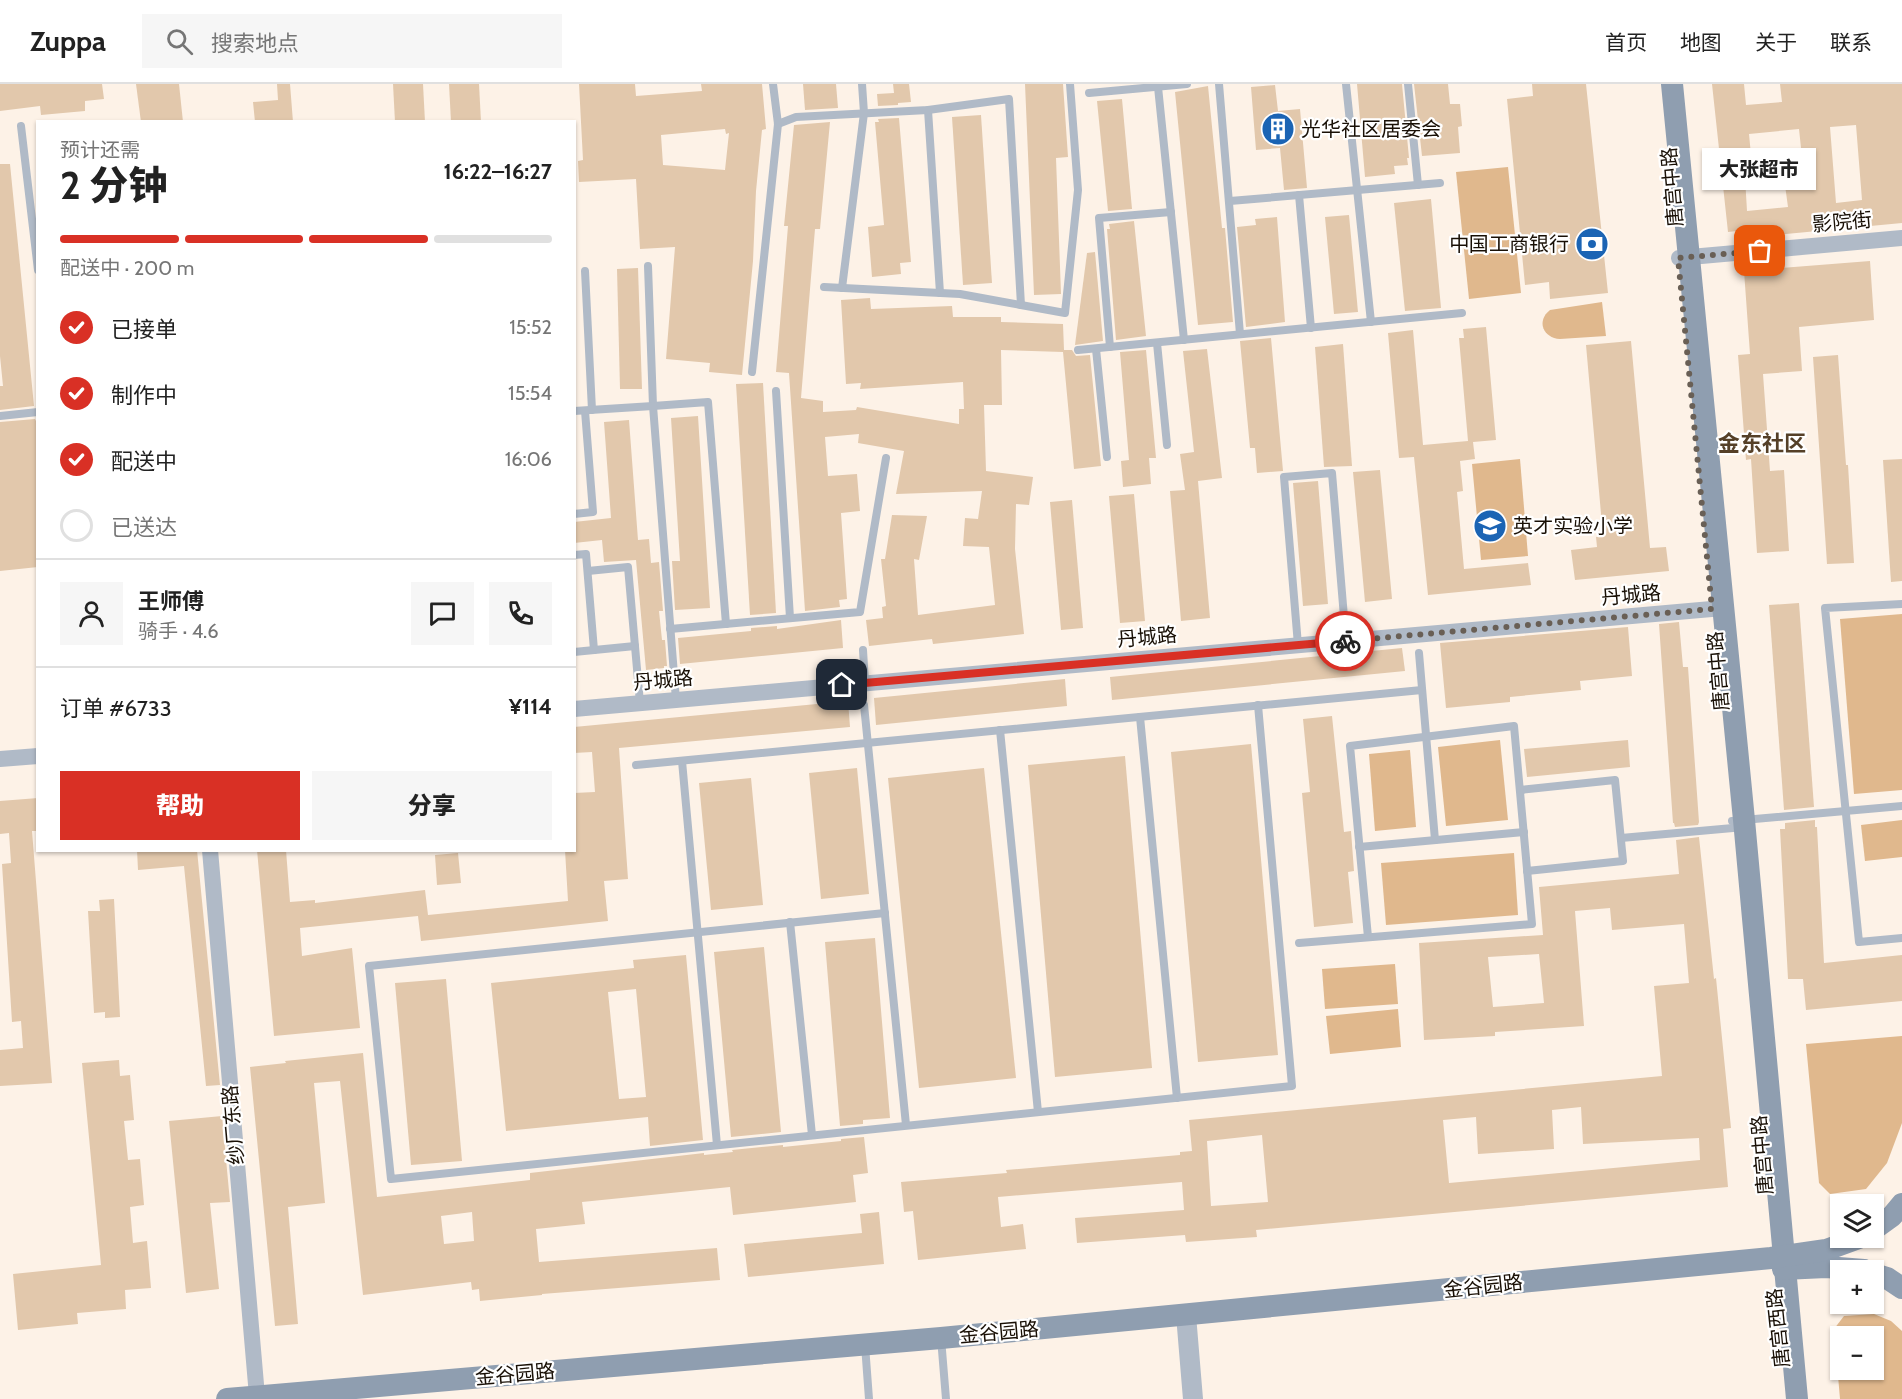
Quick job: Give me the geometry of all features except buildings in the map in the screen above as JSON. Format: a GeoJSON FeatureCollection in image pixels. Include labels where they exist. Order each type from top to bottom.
{"type":"FeatureCollection","features":[{"type":"Feature","properties":{"kind":"main road","name":"唐宫中路"},"geometry":{"type":"LineString","coordinates":[[1662,84],[1684,258]]}},
{"type":"Feature","properties":{"kind":"main road","name":"唐宫中路"},"geometry":{"type":"LineString","coordinates":[[1672,84],[1684,258],[1777,1263]]}},
{"type":"Feature","properties":{"kind":"main road"},"geometry":{"type":"LineString","coordinates":[[1884,1222],[1902,1204]]}},
{"type":"Feature","properties":{"kind":"main road"},"geometry":{"type":"LineString","coordinates":[[1777,1263],[1832,1248]]}},
{"type":"Feature","properties":{"kind":"main road"},"geometry":{"type":"LineString","coordinates":[[1777,1263],[1830,1267]]}},
{"type":"Feature","properties":{"kind":"main road","name":"金谷园路"},"geometry":{"type":"LineString","coordinates":[[227,1399],[280,1397],[865,1350],[1777,1263]]}},
{"type":"Feature","properties":{"kind":"main road","name":"唐宫西路"},"geometry":{"type":"LineString","coordinates":[[1777,1263],[1785,1399]]}},
{"type":"Feature","properties":{"kind":"main road","name":"唐宫西路"},"geometry":{"type":"LineString","coordinates":[[1777,1263],[1797,1399]]}},
{"type":"Feature","properties":{"kind":"main road"},"geometry":{"type":"LineString","coordinates":[[1884,1277],[1902,1288]]}},
{"type":"Feature","properties":{"kind":"main road","name":"金谷园路"},"geometry":{"type":"LineString","coordinates":[[407,1399],[865,1350]]}},
{"type":"Feature","properties":{"kind":"street","name":"影院街"},"geometry":{"type":"LineString","coordinates":[[1684,258],[1902,238]]}},
{"type":"Feature","properties":{"kind":"street","name":"丹城路"},"geometry":{"type":"LineString","coordinates":[[576,708],[1718,608]]}},
{"type":"Feature","properties":{"kind":"street"},"geometry":{"type":"LineString","coordinates":[[0,759],[36,756]]}},
{"type":"Feature","properties":{"kind":"street","name":"纱厂东路"},"geometry":{"type":"LineString","coordinates":[[210,852],[257,1398]]}},
{"type":"Feature","properties":{"kind":"street"},"geometry":{"type":"LineString","coordinates":[[1186,1320],[1193,1399]]}},
{"type":"Feature","properties":{"kind":"lane"},"geometry":{"type":"LineString","coordinates":[[752,372],[778,124],[773,84]]}},
{"type":"Feature","properties":{"kind":"lane"},"geometry":{"type":"LineString","coordinates":[[842,288],[864,113],[862,84]]}},
{"type":"Feature","properties":{"kind":"lane"},"geometry":{"type":"LineString","coordinates":[[824,287],[960,294],[1065,313],[1078,190],[1070,84]]}},
{"type":"Feature","properties":{"kind":"lane"},"geometry":{"type":"LineString","coordinates":[[1089,93],[1186,84]]}},
{"type":"Feature","properties":{"kind":"lane"},"geometry":{"type":"LineString","coordinates":[[1219,84],[1240,334]]}},
{"type":"Feature","properties":{"kind":"lane"},"geometry":{"type":"LineString","coordinates":[[1346,84],[1371,322]]}},
{"type":"Feature","properties":{"kind":"lane"},"geometry":{"type":"LineString","coordinates":[[1408,84],[1418,185]]}},
{"type":"Feature","properties":{"kind":"lane"},"geometry":{"type":"LineString","coordinates":[[1158,87],[1184,340]]}},
{"type":"Feature","properties":{"kind":"lane"},"geometry":{"type":"LineString","coordinates":[[778,124],[796,117],[928,110],[1010,99],[1021,305]]}},
{"type":"Feature","properties":{"kind":"lane"},"geometry":{"type":"LineString","coordinates":[[928,110],[940,293]]}},
{"type":"Feature","properties":{"kind":"lane"},"geometry":{"type":"LineString","coordinates":[[21,126],[36,253]]}},
{"type":"Feature","properties":{"kind":"lane"},"geometry":{"type":"LineString","coordinates":[[1230,201],[1440,183]]}},
{"type":"Feature","properties":{"kind":"lane"},"geometry":{"type":"LineString","coordinates":[[1299,195],[1311,328]]}},
{"type":"Feature","properties":{"kind":"lane"},"geometry":{"type":"LineString","coordinates":[[1110,347],[1100,218],[1171,212]]}},
{"type":"Feature","properties":{"kind":"lane"},"geometry":{"type":"LineString","coordinates":[[648,266],[653,406],[676,700]]}},
{"type":"Feature","properties":{"kind":"lane"},"geometry":{"type":"LineString","coordinates":[[576,514],[593,512],[585,271]]}},
{"type":"Feature","properties":{"kind":"lane"},"geometry":{"type":"LineString","coordinates":[[1078,351],[1462,313]]}},
{"type":"Feature","properties":{"kind":"lane"},"geometry":{"type":"LineString","coordinates":[[1157,343],[1167,445]]}},
{"type":"Feature","properties":{"kind":"lane"},"geometry":{"type":"LineString","coordinates":[[1096,349],[1107,457]]}},
{"type":"Feature","properties":{"kind":"lane"},"geometry":{"type":"LineString","coordinates":[[776,391],[790,618]]}},
{"type":"Feature","properties":{"kind":"lane"},"geometry":{"type":"LineString","coordinates":[[576,411],[708,402],[726,624]]}},
{"type":"Feature","properties":{"kind":"lane"},"geometry":{"type":"LineString","coordinates":[[0,416],[36,412]]}},
{"type":"Feature","properties":{"kind":"lane"},"geometry":{"type":"LineString","coordinates":[[670,629],[790,618],[860,615],[886,458]]}},
{"type":"Feature","properties":{"kind":"lane"},"geometry":{"type":"LineString","coordinates":[[1298,645],[1284,477],[1332,472],[1346,641]]}},
{"type":"Feature","properties":{"kind":"lane"},"geometry":{"type":"LineString","coordinates":[[576,555],[586,554],[594,650]]}},
{"type":"Feature","properties":{"kind":"lane"},"geometry":{"type":"LineString","coordinates":[[588,571],[628,567],[640,703]]}},
{"type":"Feature","properties":{"kind":"lane"},"geometry":{"type":"LineString","coordinates":[[1902,604],[1825,608],[1859,942],[1902,938]]}},
{"type":"Feature","properties":{"kind":"lane"},"geometry":{"type":"LineString","coordinates":[[576,652],[635,646]]}},
{"type":"Feature","properties":{"kind":"lane"},"geometry":{"type":"LineString","coordinates":[[863,650],[866,683]]}},
{"type":"Feature","properties":{"kind":"lane"},"geometry":{"type":"LineString","coordinates":[[1419,653],[1435,840]]}},
{"type":"Feature","properties":{"kind":"lane"},"geometry":{"type":"LineString","coordinates":[[636,765],[1422,690]]}},
{"type":"Feature","properties":{"kind":"lane"},"geometry":{"type":"LineString","coordinates":[[864,705],[906,1125]]}},
{"type":"Feature","properties":{"kind":"lane"},"geometry":{"type":"LineString","coordinates":[[885,913],[369,966],[391,1179],[1292,1086],[1258,705]]}},
{"type":"Feature","properties":{"kind":"lane"},"geometry":{"type":"LineString","coordinates":[[1140,717],[1177,1098]]}},
{"type":"Feature","properties":{"kind":"lane"},"geometry":{"type":"LineString","coordinates":[[1299,943],[1532,924],[1514,726],[1350,746],[1368,937]]}},
{"type":"Feature","properties":{"kind":"lane"},"geometry":{"type":"LineString","coordinates":[[1000,730],[1038,1112]]}},
{"type":"Feature","properties":{"kind":"lane"},"geometry":{"type":"LineString","coordinates":[[682,761],[717,1145]]}},
{"type":"Feature","properties":{"kind":"lane"},"geometry":{"type":"LineString","coordinates":[[1520,790],[1615,780],[1623,861],[1527,871]]}},
{"type":"Feature","properties":{"kind":"lane"},"geometry":{"type":"LineString","coordinates":[[1621,838],[1736,823],[1902,806]]}},
{"type":"Feature","properties":{"kind":"lane"},"geometry":{"type":"LineString","coordinates":[[1359,847],[1524,832]]}},
{"type":"Feature","properties":{"kind":"lane"},"geometry":{"type":"LineString","coordinates":[[790,922],[812,1135]]}},
{"type":"Feature","properties":{"kind":"lane"},"geometry":{"type":"LineString","coordinates":[[941,1343],[946,1399]]}},
{"type":"Feature","properties":{"kind":"lane"},"geometry":{"type":"LineString","coordinates":[[865,1350],[869,1399]]}},
{"type":"Feature","properties":{"kind":"shaded area"},"geometry":{"type":"Polygon","coordinates":[[[1508,167],[1521,293],[1469,299],[1456,172],[1508,167]]]}},
{"type":"Feature","properties":{"kind":"shaded area"},"geometry":{"type":"Polygon","coordinates":[[[1602,302],[1606,336],[1560,339],[1549,336],[1543,328],[1543,319],[1550,310],[1602,302]]]}},
{"type":"Feature","properties":{"kind":"shaded area"},"geometry":{"type":"Polygon","coordinates":[[[1520,459],[1528,556],[1481,560],[1472,464],[1520,459]]]}},
{"type":"Feature","properties":{"kind":"shaded area"},"geometry":{"type":"Polygon","coordinates":[[[1902,614],[1902,790],[1854,794],[1840,619],[1902,614]]]}},
{"type":"Feature","properties":{"kind":"shaded area"},"geometry":{"type":"Polygon","coordinates":[[[1500,740],[1508,820],[1446,826],[1438,747],[1500,740]]]}},
{"type":"Feature","properties":{"kind":"shaded area"},"geometry":{"type":"Polygon","coordinates":[[[1410,750],[1416,827],[1375,831],[1369,754],[1410,750]]]}},
{"type":"Feature","properties":{"kind":"shaded area"},"geometry":{"type":"Polygon","coordinates":[[[1902,820],[1902,857],[1865,861],[1861,825],[1902,820]]]}},
{"type":"Feature","properties":{"kind":"shaded area"},"geometry":{"type":"Polygon","coordinates":[[[1514,853],[1518,915],[1386,925],[1381,863],[1514,853]]]}},
{"type":"Feature","properties":{"kind":"shaded area"},"geometry":{"type":"Polygon","coordinates":[[[1395,964],[1398,1004],[1325,1009],[1322,969],[1395,964]]]}},
{"type":"Feature","properties":{"kind":"shaded area"},"geometry":{"type":"Polygon","coordinates":[[[1398,1009],[1401,1047],[1330,1054],[1326,1016],[1398,1009]]]}},
{"type":"Feature","properties":{"kind":"shaded area"},"geometry":{"type":"Polygon","coordinates":[[[1902,1036],[1902,1123],[1887,1163],[1866,1189],[1830,1194],[1819,1183],[1806,1044],[1902,1036]]]}},
{"type":"Feature","properties":{"kind":"shaded area"},"geometry":{"type":"Polygon","coordinates":[[[1874,1314],[1891,1321],[1902,1331],[1902,1399],[1840,1399],[1838,1380],[1884,1380],[1884,1326],[1836,1326],[1844,1316],[1874,1314]]]}},
{"type":"Feature","properties":{"kind":"way so far"},"geometry":{"type":"LineString","coordinates":[[1345,641],[1712,609],[1678,258],[1760,251]]}},
{"type":"Feature","properties":{"kind":"place","name":"光华社区居委会"},"geometry":{"type":"Point","coordinates":[1278,129]}},
{"type":"Feature","properties":{"kind":"place","name":"中国工商银行"},"geometry":{"type":"Point","coordinates":[1592,244]}},
{"type":"Feature","properties":{"kind":"place","name":"大张超市"},"geometry":{"type":"Point","coordinates":[1760,251]}},
{"type":"Feature","properties":{"kind":"place","name":"英才实验小学"},"geometry":{"type":"Point","coordinates":[1490,526]}},
{"type":"Feature","properties":{"kind":"district","name":"金东社区"},"geometry":{"type":"Point","coordinates":[1762,443]}},
{"type":"Feature","properties":{"kind":"route"},"geometry":{"type":"LineString","coordinates":[[842,685],[1345,641]]}}]}
